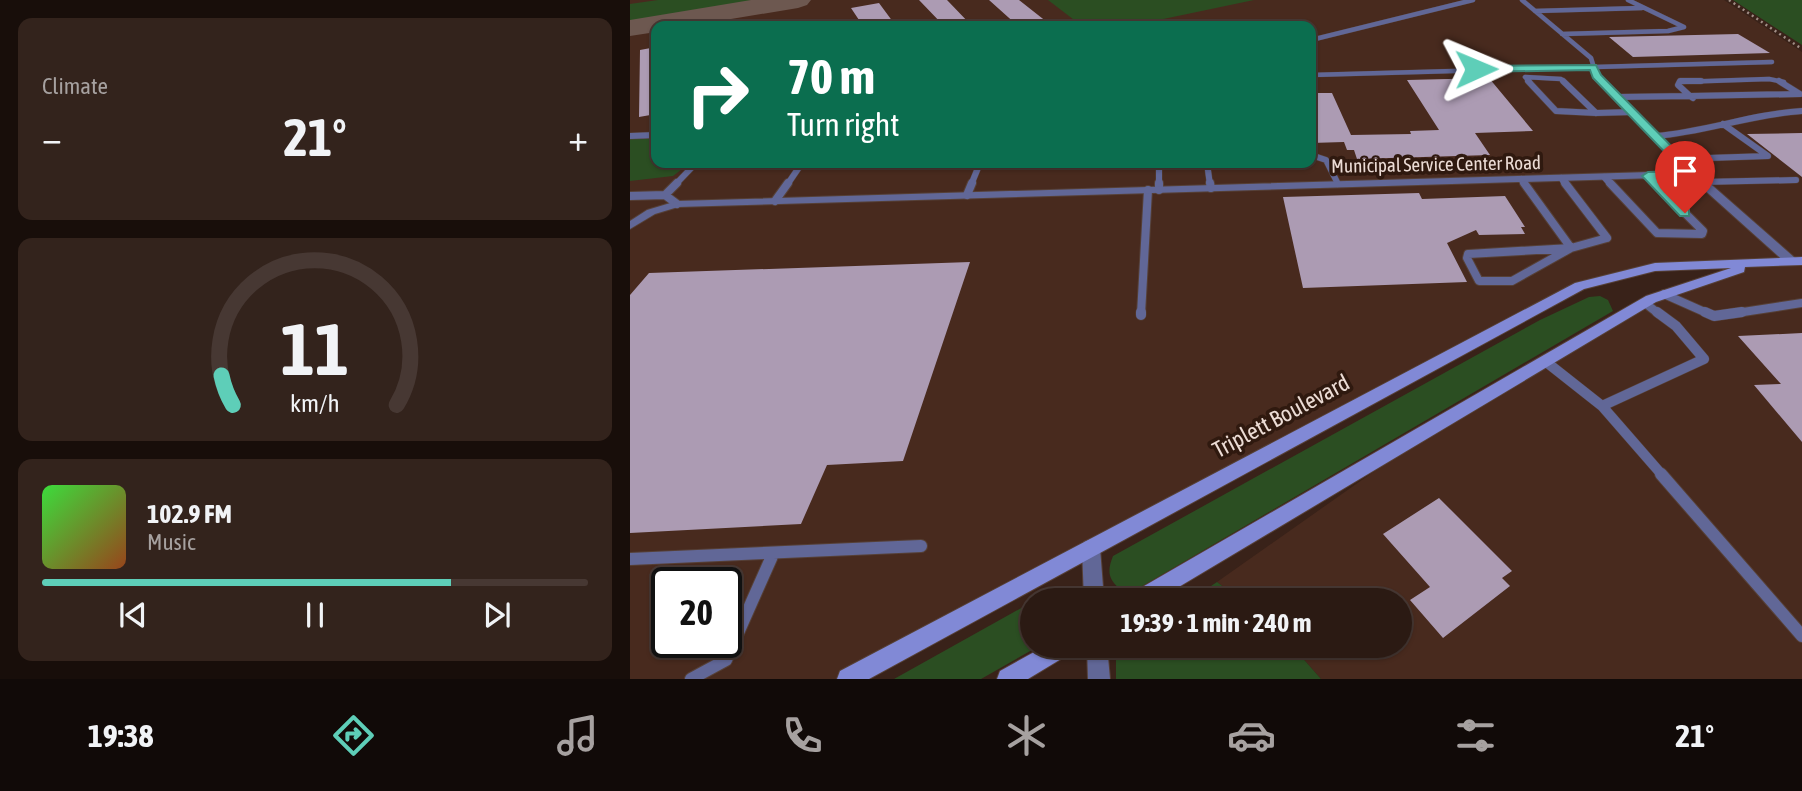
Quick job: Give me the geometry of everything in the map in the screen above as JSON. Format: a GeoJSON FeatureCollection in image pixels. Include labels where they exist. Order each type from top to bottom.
{"type":"FeatureCollection","features":[{"type":"Feature","properties":{"kind":"main road","name":"Triplett Boulevard"},"geometry":{"type":"LineString","coordinates":[[848,679],[1580,286],[1655,267],[1796,261]]}},
{"type":"Feature","properties":{"kind":"main road","name":"Triplett Boulevard"},"geometry":{"type":"LineString","coordinates":[[1159,588],[1645,303],[1664,294],[1758,264]]}},
{"type":"Feature","properties":{"kind":"main road"},"geometry":{"type":"LineString","coordinates":[[1009,679],[1045,658]]}},
{"type":"Feature","properties":{"kind":"street"},"geometry":{"type":"LineString","coordinates":[[1595,71],[1697,178],[1796,261]]}},
{"type":"Feature","properties":{"kind":"street","name":"Municipal Service Center Road"},"geometry":{"type":"LineString","coordinates":[[630,226],[651,212],[677,204],[1521,179],[1648,176],[1697,178]]}},
{"type":"Feature","properties":{"kind":"street"},"geometry":{"type":"LineString","coordinates":[[1091,548],[1093,588]]}},
{"type":"Feature","properties":{"kind":"street"},"geometry":{"type":"LineString","coordinates":[[1098,658],[1099,679]]}},
{"type":"Feature","properties":{"kind":"lane"},"geometry":{"type":"LineString","coordinates":[[1316,39],[1473,0]]}},
{"type":"Feature","properties":{"kind":"lane"},"geometry":{"type":"LineString","coordinates":[[1522,0],[1591,58],[1595,71]]}},
{"type":"Feature","properties":{"kind":"lane"},"geometry":{"type":"LineString","coordinates":[[1562,34],[1668,31],[1684,27],[1628,0]]}},
{"type":"Feature","properties":{"kind":"lane"},"geometry":{"type":"LineString","coordinates":[[1535,10],[1644,8]]}},
{"type":"Feature","properties":{"kind":"lane"},"geometry":{"type":"LineString","coordinates":[[1316,75],[1595,71],[1772,62]]}},
{"type":"Feature","properties":{"kind":"lane"},"geometry":{"type":"LineString","coordinates":[[1596,113],[1561,79],[1525,77],[1556,111],[1596,113],[1633,112]]}},
{"type":"Feature","properties":{"kind":"lane"},"geometry":{"type":"LineString","coordinates":[[1618,97],[1693,98],[1710,98],[1800,94],[1782,80],[1680,81],[1678,85],[1693,98]]}},
{"type":"Feature","properties":{"kind":"lane"},"geometry":{"type":"LineString","coordinates":[[1656,136],[1681,135],[1753,116],[1802,111]]}},
{"type":"Feature","properties":{"kind":"lane"},"geometry":{"type":"LineString","coordinates":[[1678,159],[1768,156],[1723,124]]}},
{"type":"Feature","properties":{"kind":"lane"},"geometry":{"type":"LineString","coordinates":[[630,136],[651,135]]}},
{"type":"Feature","properties":{"kind":"lane"},"geometry":{"type":"LineString","coordinates":[[1316,155],[1329,160],[1338,184]]}},
{"type":"Feature","properties":{"kind":"lane"},"geometry":{"type":"LineString","coordinates":[[665,195],[691,168]]}},
{"type":"Feature","properties":{"kind":"lane"},"geometry":{"type":"LineString","coordinates":[[775,201],[798,168]]}},
{"type":"Feature","properties":{"kind":"lane"},"geometry":{"type":"LineString","coordinates":[[967,195],[977,168]]}},
{"type":"Feature","properties":{"kind":"lane"},"geometry":{"type":"LineString","coordinates":[[1141,316],[1153,190],[1158,168]]}},
{"type":"Feature","properties":{"kind":"lane"},"geometry":{"type":"LineString","coordinates":[[1208,168],[1211,188]]}},
{"type":"Feature","properties":{"kind":"lane"},"geometry":{"type":"LineString","coordinates":[[1604,177],[1657,233],[1702,234],[1703,231],[1648,176]]}},
{"type":"Feature","properties":{"kind":"lane"},"geometry":{"type":"LineString","coordinates":[[1561,178],[1607,238],[1571,248],[1468,254],[1466,258],[1479,281],[1512,281],[1571,248]]}},
{"type":"Feature","properties":{"kind":"lane"},"geometry":{"type":"LineString","coordinates":[[1697,178],[1796,180]]}},
{"type":"Feature","properties":{"kind":"lane"},"geometry":{"type":"LineString","coordinates":[[1521,179],[1571,248]]}},
{"type":"Feature","properties":{"kind":"lane"},"geometry":{"type":"LineString","coordinates":[[630,196],[665,195],[677,204]]}},
{"type":"Feature","properties":{"kind":"lane"},"geometry":{"type":"LineString","coordinates":[[1664,294],[1714,316],[1802,303]]}},
{"type":"Feature","properties":{"kind":"lane"},"geometry":{"type":"LineString","coordinates":[[1602,406],[1704,359],[1676,326],[1645,303]]}},
{"type":"Feature","properties":{"kind":"lane"},"geometry":{"type":"LineString","coordinates":[[1545,361],[1602,406],[1802,636]]}},
{"type":"Feature","properties":{"kind":"lane"},"geometry":{"type":"LineString","coordinates":[[630,558],[921,547]]}},
{"type":"Feature","properties":{"kind":"lane"},"geometry":{"type":"LineString","coordinates":[[691,679],[726,660],[773,554]]}},
{"type":"Feature","properties":{"kind":"shaded area"},"geometry":{"type":"Polygon","coordinates":[[[630,0],[1724,0],[1802,52],[1802,679],[1321,679],[1303,658],[1412,658],[1412,588],[1225,588],[1217,582],[1450,418],[1672,291],[1754,265],[1655,267],[1580,286],[848,679],[630,679],[630,0]]]}},
{"type":"Feature","properties":{"kind":"green space"},"geometry":{"type":"Polygon","coordinates":[[[658,0],[790,0],[630,26],[630,4],[658,0]]]}},
{"type":"Feature","properties":{"kind":"green space"},"geometry":{"type":"Polygon","coordinates":[[[1048,0],[1254,0],[1154,21],[1075,21],[1048,0]]]}},
{"type":"Feature","properties":{"kind":"green space"},"geometry":{"type":"Polygon","coordinates":[[[1733,0],[1802,0],[1802,45],[1733,0]]]}},
{"type":"Feature","properties":{"kind":"green space"},"geometry":{"type":"Polygon","coordinates":[[[651,137],[651,168],[683,168],[673,176],[630,181],[630,138],[651,137]]]}},
{"type":"Feature","properties":{"kind":"green space"},"geometry":{"type":"Polygon","coordinates":[[[1600,296],[1608,300],[1613,311],[1139,588],[1119,588],[1113,582],[1109,570],[1113,556],[1540,320],[1589,297],[1600,296]]]}},
{"type":"Feature","properties":{"kind":"green space"},"geometry":{"type":"Polygon","coordinates":[[[1217,582],[1225,588],[1208,588],[1217,582]]]}},
{"type":"Feature","properties":{"kind":"green space"},"geometry":{"type":"Polygon","coordinates":[[[1020,609],[1020,657],[981,679],[894,679],[1020,609]]]}},
{"type":"Feature","properties":{"kind":"green space"},"geometry":{"type":"Polygon","coordinates":[[[1116,658],[1303,658],[1321,679],[1116,679],[1116,658]]]}},
{"type":"Feature","properties":{"kind":"building"},"geometry":{"type":"Polygon","coordinates":[[[919,0],[947,0],[967,21],[939,21],[919,0]]]}},
{"type":"Feature","properties":{"kind":"building"},"geometry":{"type":"Polygon","coordinates":[[[989,0],[1019,0],[1046,21],[1012,21],[989,0]]]}},
{"type":"Feature","properties":{"kind":"building"},"geometry":{"type":"Polygon","coordinates":[[[879,3],[892,21],[860,21],[851,8],[879,3]]]}},
{"type":"Feature","properties":{"kind":"building"},"geometry":{"type":"Polygon","coordinates":[[[1738,34],[1770,53],[1633,57],[1609,37],[1738,34]]]}},
{"type":"Feature","properties":{"kind":"building"},"geometry":{"type":"Polygon","coordinates":[[[651,48],[651,115],[639,117],[640,50],[651,48]]]}},
{"type":"Feature","properties":{"kind":"building"},"geometry":{"type":"Polygon","coordinates":[[[1489,78],[1533,131],[1475,133],[1490,155],[1357,159],[1354,150],[1347,150],[1344,142],[1316,143],[1316,93],[1332,93],[1351,135],[1411,134],[1410,131],[1439,130],[1407,80],[1489,78]]]}},
{"type":"Feature","properties":{"kind":"building"},"geometry":{"type":"Polygon","coordinates":[[[1802,133],[1802,177],[1747,134],[1802,133]]]}},
{"type":"Feature","properties":{"kind":"building"},"geometry":{"type":"Polygon","coordinates":[[[1419,193],[1422,199],[1505,196],[1525,227],[1521,227],[1525,234],[1479,235],[1476,230],[1447,243],[1467,282],[1303,288],[1283,197],[1419,193]]]}},
{"type":"Feature","properties":{"kind":"building"},"geometry":{"type":"Polygon","coordinates":[[[970,262],[903,461],[827,465],[801,524],[630,533],[630,295],[649,273],[970,262]]]}},
{"type":"Feature","properties":{"kind":"building"},"geometry":{"type":"Polygon","coordinates":[[[1802,333],[1802,442],[1754,385],[1781,384],[1738,336],[1802,333]]]}},
{"type":"Feature","properties":{"kind":"building"},"geometry":{"type":"Polygon","coordinates":[[[1439,498],[1512,571],[1502,578],[1510,586],[1443,638],[1412,602],[1412,599],[1430,587],[1383,534],[1439,498]]]}},
{"type":"Feature","properties":{"kind":"taxiway"},"geometry":{"type":"LineString","coordinates":[[672,21],[798,0]]}},
{"type":"Feature","properties":{"kind":"taxiway"},"geometry":{"type":"LineString","coordinates":[[630,28],[651,24]]}},
{"type":"Feature","properties":{"kind":"railway"},"geometry":{"type":"LineString","coordinates":[[1729,0],[1802,49]]}},
{"type":"Feature","properties":{"kind":"route"},"geometry":{"type":"LineString","coordinates":[[1476,69],[1593,67],[1596,76],[1693,174],[1648,176],[1685,213]]}}]}
